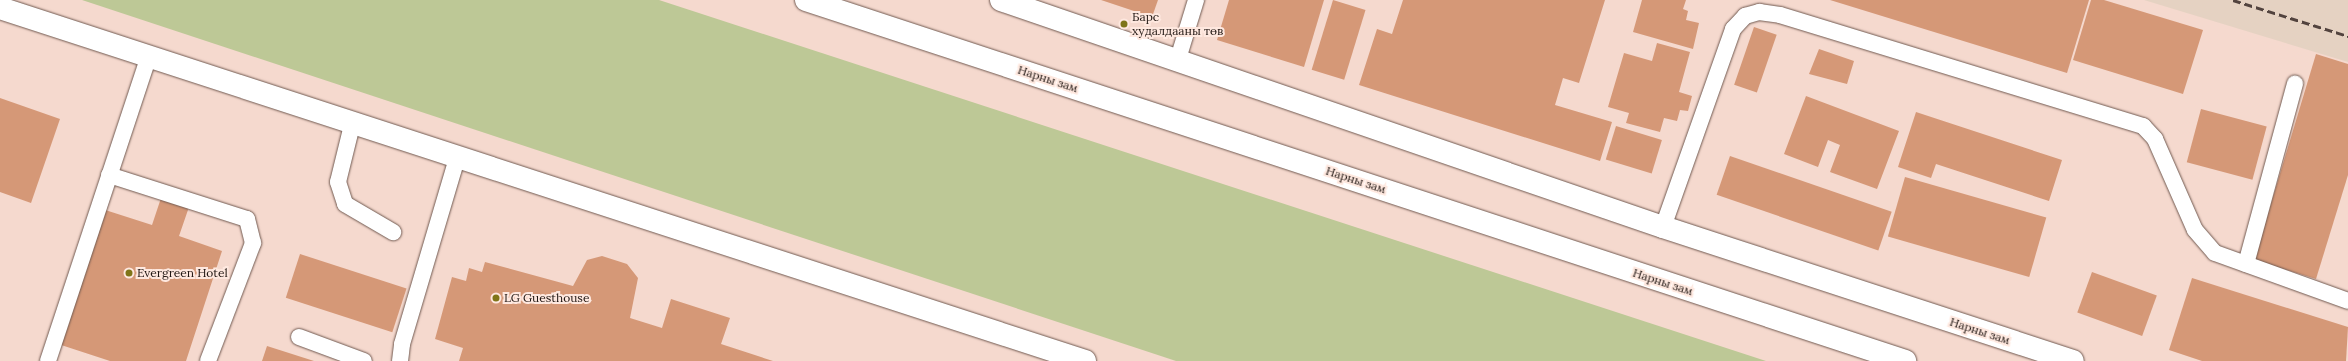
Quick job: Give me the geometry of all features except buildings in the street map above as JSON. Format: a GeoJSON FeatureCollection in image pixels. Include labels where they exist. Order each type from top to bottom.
{"type":"FeatureCollection","features":[{"type":"Feature","properties":{"kind":"main road","name":"Нарны зам"},"geometry":{"type":"LineString","coordinates":[[806,0],[1905,361]]}},
{"type":"Feature","properties":{"kind":"main road","name":"Нарны зам"},"geometry":{"type":"LineString","coordinates":[[1001,0],[1178,59],[1663,227],[2072,361]]}},
{"type":"Feature","properties":{"kind":"main road"},"geometry":{"type":"LineString","coordinates":[[0,8],[458,155],[1085,361]]}},
{"type":"Feature","properties":{"kind":"lane"},"geometry":{"type":"LineString","coordinates":[[1178,59],[1196,0]]}},
{"type":"Feature","properties":{"kind":"lane"},"geometry":{"type":"LineString","coordinates":[[1663,227],[1733,30],[1745,16],[1759,12],[1795,19],[2143,126],[2155,139],[2194,230],[2215,253],[2348,301]]}},
{"type":"Feature","properties":{"kind":"lane"},"geometry":{"type":"LineString","coordinates":[[48,361],[149,55]]}},
{"type":"Feature","properties":{"kind":"lane"},"geometry":{"type":"LineString","coordinates":[[2246,264],[2295,84]]}},
{"type":"Feature","properties":{"kind":"lane"},"geometry":{"type":"LineString","coordinates":[[353,121],[338,182],[345,204],[393,232]]}},
{"type":"Feature","properties":{"kind":"lane"},"geometry":{"type":"LineString","coordinates":[[400,361],[402,344],[458,155]]}},
{"type":"Feature","properties":{"kind":"lane"},"geometry":{"type":"LineString","coordinates":[[109,175],[247,219],[253,242],[208,361]]}},
{"type":"Feature","properties":{"kind":"lane"},"geometry":{"type":"LineString","coordinates":[[299,337],[364,361]]}},
{"type":"Feature","properties":{"kind":"shaded area"},"geometry":{"type":"Polygon","coordinates":[[[2144,0],[2348,0],[2348,62],[2144,0]]]}},
{"type":"Feature","properties":{"kind":"green space"},"geometry":{"type":"Polygon","coordinates":[[[82,0],[659,0],[1766,361],[1176,361],[82,0]]]}},
{"type":"Feature","properties":{"kind":"railway"},"geometry":{"type":"LineString","coordinates":[[2233,0],[2348,36]]}},
{"type":"Feature","properties":{"kind":"place","name":"Барс худалдааны төв"},"geometry":{"type":"Point","coordinates":[1124,24]}},
{"type":"Feature","properties":{"kind":"place","name":"Evergreen Hotel"},"geometry":{"type":"Point","coordinates":[129,273]}},
{"type":"Feature","properties":{"kind":"place","name":"LG Guesthouse"},"geometry":{"type":"Point","coordinates":[496,298]}}]}
